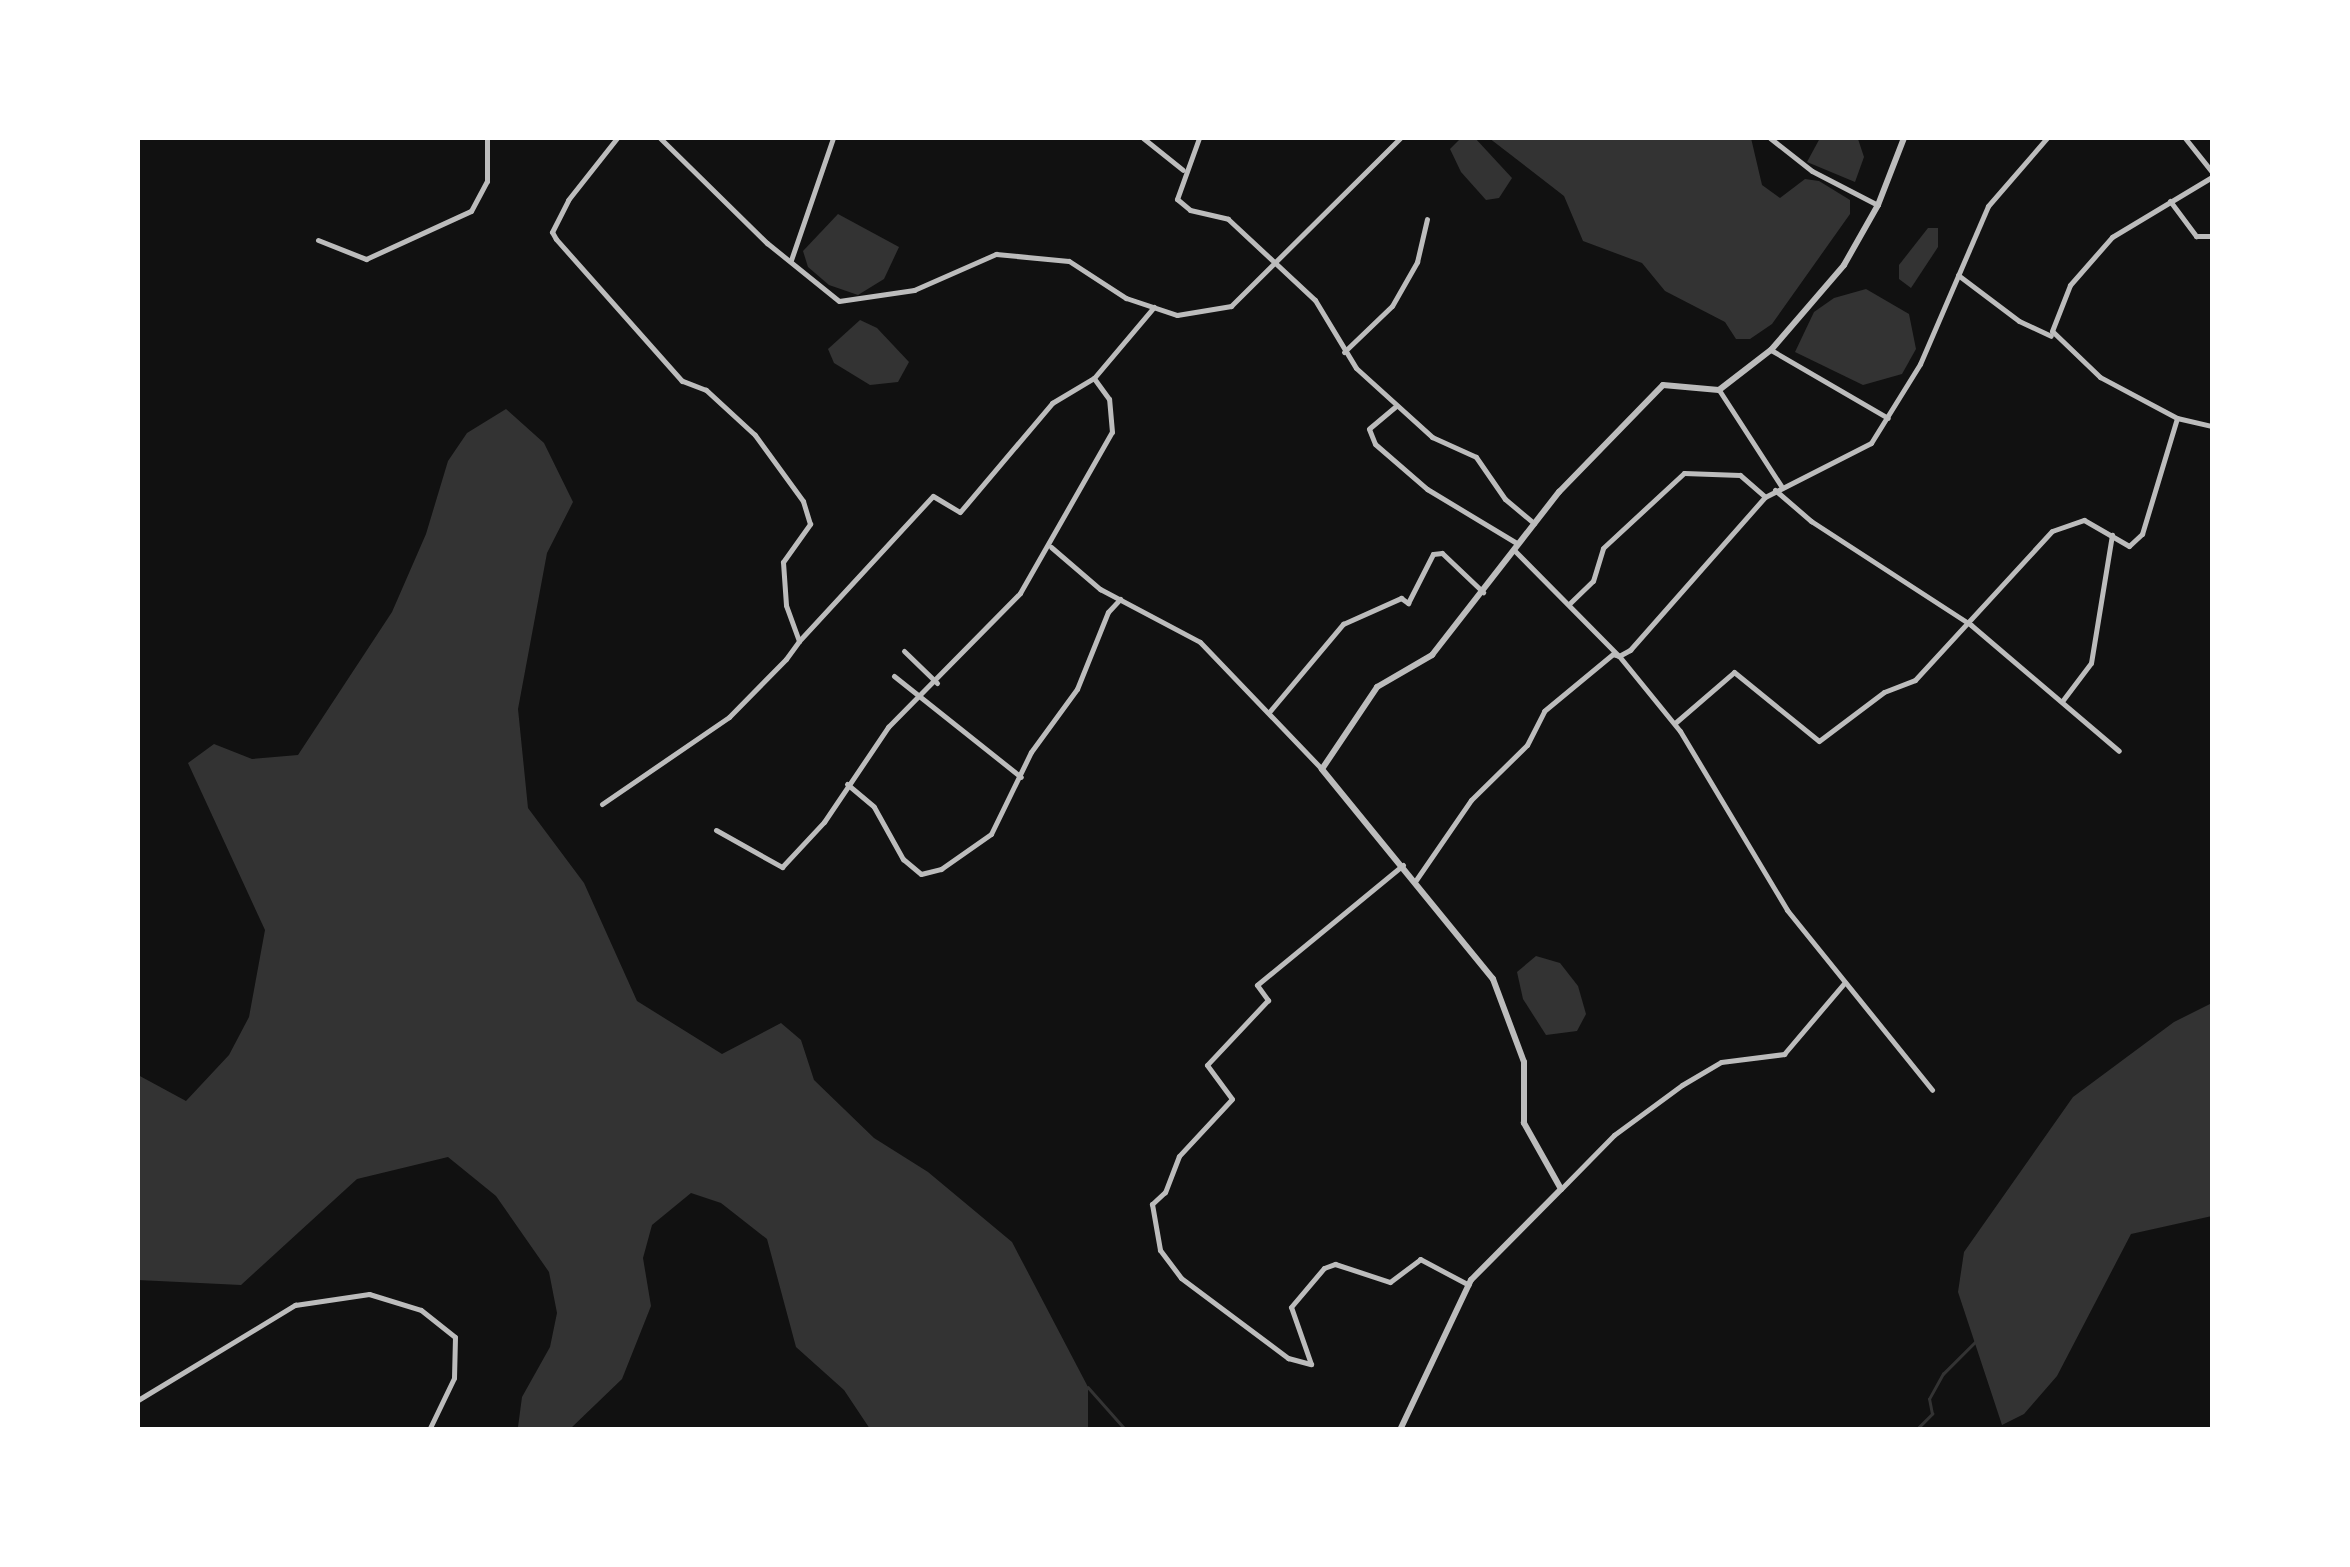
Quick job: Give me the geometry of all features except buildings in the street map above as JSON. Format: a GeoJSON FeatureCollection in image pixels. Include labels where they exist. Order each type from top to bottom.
{"type":"FeatureCollection","features":[{"type":"Feature","properties":{"kind":"street"},"geometry":{"type":"LineString","coordinates":[[318,240],[366,260],[471,211],[486,181],[487,138]]}},
{"type":"Feature","properties":{"kind":"street"},"geometry":{"type":"LineString","coordinates":[[615,138],[568,200],[552,232],[682,381],[706,390],[756,436],[804,501],[810,524],[783,562],[786,605],[799,641]]}},
{"type":"Feature","properties":{"kind":"street"},"geometry":{"type":"LineString","coordinates":[[660,138],[790,260],[840,301],[914,290],[996,254],[1069,261],[1126,298],[1177,314],[1231,306],[1400,138]]}},
{"type":"Feature","properties":{"kind":"street"},"geometry":{"type":"LineString","coordinates":[[790,260],[833,138]]}},
{"type":"Feature","properties":{"kind":"street"},"geometry":{"type":"LineString","coordinates":[[1143,138],[1184,170]]}},
{"type":"Feature","properties":{"kind":"street"},"geometry":{"type":"LineString","coordinates":[[1200,138],[1184,170],[1176,200],[1190,210],[1228,219],[1315,300],[1344,352],[1397,406],[1432,437],[1476,457],[1504,498],[1534,523]]}},
{"type":"Feature","properties":{"kind":"street"},"geometry":{"type":"LineString","coordinates":[[1770,138],[1812,172],[1878,205]]}},
{"type":"Feature","properties":{"kind":"street"},"geometry":{"type":"LineString","coordinates":[[1322,769],[1377,686],[1432,655],[1534,523],[1663,385],[1718,390],[1771,350],[1844,265],[1878,205],[1904,138]]}},
{"type":"Feature","properties":{"kind":"street"},"geometry":{"type":"LineString","coordinates":[[1416,880],[1471,800],[1527,745],[1544,711],[1609,657],[1619,656],[1766,497],[1860,452],[1888,418],[1988,206],[2047,138]]}},
{"type":"Feature","properties":{"kind":"street"},"geometry":{"type":"LineString","coordinates":[[2054,337],[2057,310],[2090,258],[2212,175],[2185,138]]}},
{"type":"Feature","properties":{"kind":"street"},"geometry":{"type":"LineString","coordinates":[[2170,201],[2196,236],[2212,236]]}},
{"type":"Feature","properties":{"kind":"street"},"geometry":{"type":"LineString","coordinates":[[1344,352],[1392,306],[1417,262],[1427,219]]}},
{"type":"Feature","properties":{"kind":"street"},"geometry":{"type":"LineString","coordinates":[[1958,275],[2019,320],[2054,337],[2100,377],[2178,418],[2212,426]]}},
{"type":"Feature","properties":{"kind":"street"},"geometry":{"type":"LineString","coordinates":[[602,804],[729,717],[764,688],[799,641],[933,496],[960,512],[1052,402],[1094,378],[1154,307]]}},
{"type":"Feature","properties":{"kind":"street"},"geometry":{"type":"LineString","coordinates":[[1771,350],[1888,418]]}},
{"type":"Feature","properties":{"kind":"street"},"geometry":{"type":"LineString","coordinates":[[716,830],[782,867],[807,844],[888,727],[936,683],[1020,593],[1051,547],[1112,432],[1108,399],[1094,378]]}},
{"type":"Feature","properties":{"kind":"street"},"geometry":{"type":"LineString","coordinates":[[1718,390],[1778,488],[1811,521],[1971,625],[2119,751]]}},
{"type":"Feature","properties":{"kind":"street"},"geometry":{"type":"LineString","coordinates":[[1397,406],[1369,429],[1376,444],[1427,489],[1516,547],[1619,656],[1674,723],[1786,910],[1932,1090]]}},
{"type":"Feature","properties":{"kind":"street"},"geometry":{"type":"LineString","coordinates":[[1674,723],[1734,672],[1818,741],[1884,692],[1915,680],[1971,625],[2052,531],[2084,520],[2129,546],[2142,534],[2178,418]]}},
{"type":"Feature","properties":{"kind":"street"},"geometry":{"type":"LineString","coordinates":[[1568,604],[1593,581],[1603,548],[1684,472],[1740,475],[1766,497]]}},
{"type":"Feature","properties":{"kind":"street"},"geometry":{"type":"LineString","coordinates":[[2063,701],[2091,663],[2112,535]]}},
{"type":"Feature","properties":{"kind":"street"},"geometry":{"type":"LineString","coordinates":[[1051,547],[1120,599],[1200,642],[1270,710],[1416,880],[1504,999],[1524,1062],[1524,1123],[1561,1189]]}},
{"type":"Feature","properties":{"kind":"street"},"geometry":{"type":"LineString","coordinates":[[1270,710],[1343,624],[1401,598],[1408,603],[1433,554],[1442,554],[1483,592]]}},
{"type":"Feature","properties":{"kind":"street"},"geometry":{"type":"LineString","coordinates":[[847,784],[874,806],[891,844],[921,874],[941,869],[991,834],[1031,752],[1077,689],[1108,612],[1120,599]]}},
{"type":"Feature","properties":{"kind":"street"},"geometry":{"type":"LineString","coordinates":[[904,651],[936,683]]}},
{"type":"Feature","properties":{"kind":"street"},"geometry":{"type":"LineString","coordinates":[[894,676],[1021,777]]}},
{"type":"Feature","properties":{"kind":"street"},"geometry":{"type":"LineString","coordinates":[[1402,865],[1257,986],[1268,1000],[1207,1065],[1232,1099],[1179,1156],[1164,1192],[1152,1204],[1160,1250],[1181,1278],[1288,1358],[1311,1364],[1291,1307],[1324,1268],[1336,1264],[1390,1282],[1420,1259],[1469,1286]]}},
{"type":"Feature","properties":{"kind":"street"},"geometry":{"type":"LineString","coordinates":[[1400,1430],[1469,1286],[1614,1135],[1682,1085],[1722,1062],[1784,1054],[1845,982]]}},
{"type":"Feature","properties":{"kind":"street"},"geometry":{"type":"LineString","coordinates":[[138,1400],[295,1306],[369,1294],[421,1310],[455,1337],[454,1378],[429,1430]]}},
{"type":"Feature","properties":{"kind":"shaded area"},"geometry":{"type":"Polygon","coordinates":[[[1461,138],[1475,138],[1512,178],[1499,198],[1486,200],[1461,172],[1450,149],[1461,138]]]}},
{"type":"Feature","properties":{"kind":"shaded area"},"geometry":{"type":"Polygon","coordinates":[[[1489,138],[1751,138],[1762,185],[1780,198],[1805,179],[1819,181],[1850,200],[1850,214],[1772,324],[1750,339],[1736,339],[1725,322],[1665,291],[1642,263],[1583,241],[1564,196],[1489,138]]]}},
{"type":"Feature","properties":{"kind":"shaded area"},"geometry":{"type":"Polygon","coordinates":[[[1820,138],[1858,139],[1864,157],[1855,182],[1807,162],[1820,138]]]}},
{"type":"Feature","properties":{"kind":"shaded area"},"geometry":{"type":"Polygon","coordinates":[[[838,214],[899,247],[884,279],[858,295],[829,285],[808,267],[803,251],[838,214]]]}},
{"type":"Feature","properties":{"kind":"shaded area"},"geometry":{"type":"Polygon","coordinates":[[[1928,228],[1938,228],[1938,247],[1911,288],[1899,279],[1899,265],[1928,228]]]}},
{"type":"Feature","properties":{"kind":"shaded area"},"geometry":{"type":"Polygon","coordinates":[[[1866,289],[1909,314],[1916,349],[1902,374],[1863,385],[1795,352],[1814,312],[1834,298],[1866,289]]]}},
{"type":"Feature","properties":{"kind":"shaded area"},"geometry":{"type":"Polygon","coordinates":[[[860,320],[877,328],[909,362],[898,382],[870,385],[834,363],[828,349],[860,320]]]}},
{"type":"Feature","properties":{"kind":"shaded area"},"geometry":{"type":"Polygon","coordinates":[[[506,409],[544,443],[573,502],[547,553],[518,709],[528,808],[584,883],[637,1001],[722,1054],[781,1023],[801,1040],[814,1080],[874,1138],[928,1172],[1012,1242],[1088,1387],[1088,1429],[870,1429],[844,1390],[796,1347],[767,1239],[721,1203],[691,1193],[652,1225],[643,1258],[651,1306],[622,1379],[570,1429],[518,1427],[522,1397],[550,1347],[557,1313],[549,1272],[496,1196],[448,1157],[357,1179],[241,1285],[138,1280],[138,1075],[186,1101],[229,1055],[249,1017],[265,930],[188,763],[214,744],[252,759],[298,755],[392,612],[426,534],[448,461],[467,433],[506,409]]]}},
{"type":"Feature","properties":{"kind":"shaded area"},"geometry":{"type":"Polygon","coordinates":[[[1536,956],[1560,963],[1578,986],[1586,1014],[1577,1031],[1546,1035],[1523,999],[1517,972],[1536,956]]]}},
{"type":"Feature","properties":{"kind":"shaded area"},"geometry":{"type":"Polygon","coordinates":[[[2212,1003],[2212,1216],[2131,1234],[2057,1376],[2024,1414],[2002,1425],[1958,1292],[1964,1252],[2073,1097],[2174,1022],[2212,1003]]]}},
{"type":"Feature","properties":{"kind":"waterway"},"geometry":{"type":"LineString","coordinates":[[1916,1430],[1932,1414],[1929,1399],[1943,1374],[1975,1342]]}},
{"type":"Feature","properties":{"kind":"waterway"},"geometry":{"type":"LineString","coordinates":[[1088,1387],[1126,1430]]}}]}
